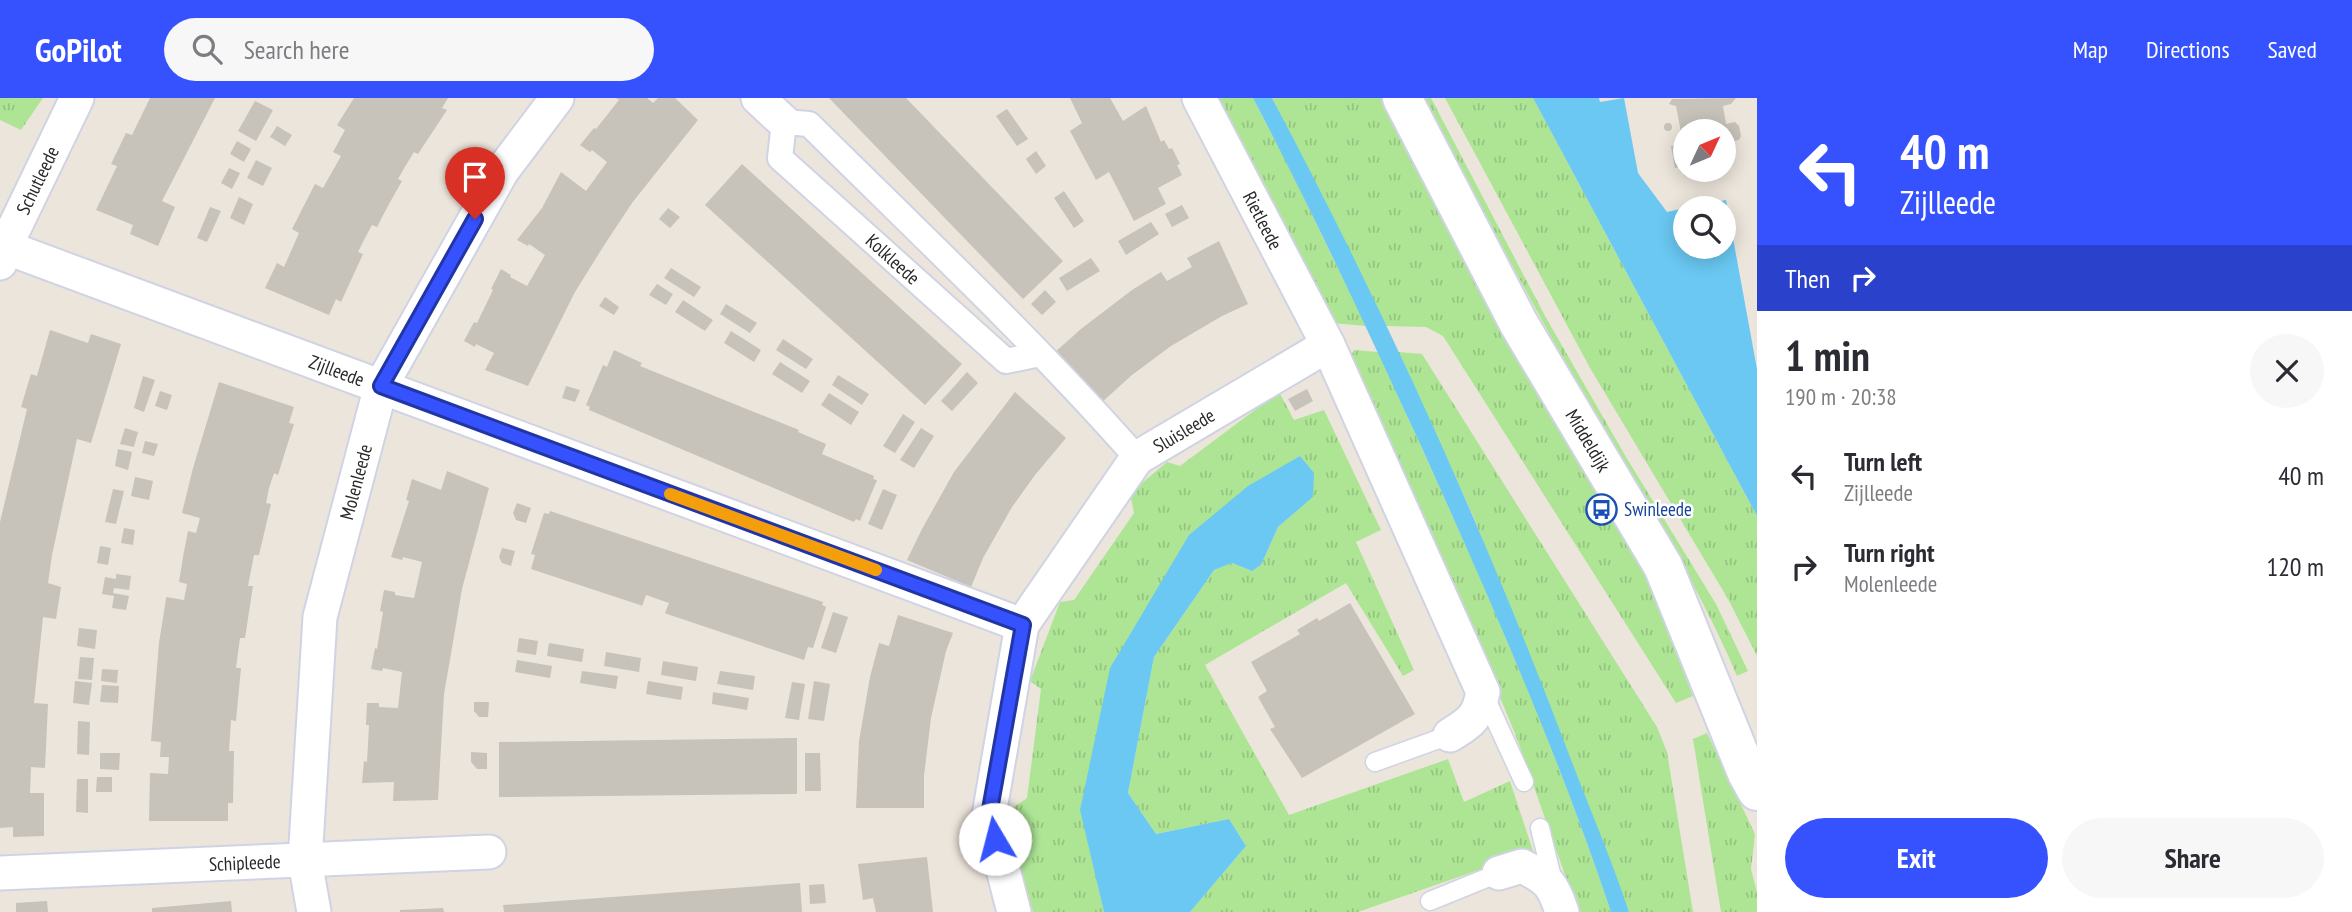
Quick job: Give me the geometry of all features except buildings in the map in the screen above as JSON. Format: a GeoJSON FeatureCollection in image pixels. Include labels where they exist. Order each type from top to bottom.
{"type":"FeatureCollection","features":[{"type":"Feature","properties":{"kind":"street","name":"Schutleede"},"geometry":{"type":"LineString","coordinates":[[2,255],[77,98]]}},
{"type":"Feature","properties":{"kind":"street","name":"Molenleede"},"geometry":{"type":"LineString","coordinates":[[314,912],[305,861],[320,617],[381,386],[502,171],[557,98]]}},
{"type":"Feature","properties":{"kind":"street","name":"Kolkleede"},"geometry":{"type":"LineString","coordinates":[[758,98],[784,122],[809,124],[1040,354],[1136,458]]}},
{"type":"Feature","properties":{"kind":"street","name":"Rietleede"},"geometry":{"type":"LineString","coordinates":[[1199,98],[1328,345]]}},
{"type":"Feature","properties":{"kind":"street","name":"Middeldijk"},"geometry":{"type":"LineString","coordinates":[[1402,98],[1519,324],[1663,566],[1747,774],[1757,791]]}},
{"type":"Feature","properties":{"kind":"street","name":"Kolkleede"},"geometry":{"type":"LineString","coordinates":[[784,122],[780,158],[1006,361],[1040,354]]}},
{"type":"Feature","properties":{"kind":"street","name":"Zijlleede"},"geometry":{"type":"LineString","coordinates":[[2,255],[381,386],[1023,625]]}},
{"type":"Feature","properties":{"kind":"street","name":"Sluisleede"},"geometry":{"type":"LineString","coordinates":[[1014,912],[989,815],[1023,625],[1136,458],[1328,345]]}},
{"type":"Feature","properties":{"kind":"street"},"geometry":{"type":"LineString","coordinates":[[1328,345],[1483,692],[1481,705],[1473,721],[1450,735]]}},
{"type":"Feature","properties":{"kind":"street","name":"Schipleede"},"geometry":{"type":"LineString","coordinates":[[0,873],[489,852]]}},
{"type":"Feature","properties":{"kind":"street"},"geometry":{"type":"LineString","coordinates":[[1499,873],[1522,866],[1541,875],[1558,900]]}},
{"type":"Feature","properties":{"kind":"lane"},"geometry":{"type":"LineString","coordinates":[[1483,692],[1524,782]]}},
{"type":"Feature","properties":{"kind":"lane"},"geometry":{"type":"LineString","coordinates":[[1375,762],[1450,735]]}},
{"type":"Feature","properties":{"kind":"lane"},"geometry":{"type":"LineString","coordinates":[[1540,828],[1558,900]]}},
{"type":"Feature","properties":{"kind":"lane"},"geometry":{"type":"LineString","coordinates":[[1430,901],[1499,873]]}},
{"type":"Feature","properties":{"kind":"green space"},"geometry":{"type":"Polygon","coordinates":[[[0,98],[43,98],[21,130],[0,120],[0,98]]]}},
{"type":"Feature","properties":{"kind":"green space"},"geometry":{"type":"Polygon","coordinates":[[[1215,98],[1253,98],[1366,326],[1332,323],[1215,98]]]}},
{"type":"Feature","properties":{"kind":"green space"},"geometry":{"type":"Polygon","coordinates":[[[1272,98],[1384,98],[1497,313],[1648,580],[1693,696],[1676,703],[1443,336],[1426,327],[1386,326],[1272,98]]]}},
{"type":"Feature","properties":{"kind":"green space"},"geometry":{"type":"Polygon","coordinates":[[[1424,98],[1431,98],[1545,316],[1626,457],[1716,604],[1748,671],[1737,676],[1686,572],[1547,330],[1424,98]]]}},
{"type":"Feature","properties":{"kind":"green space"},"geometry":{"type":"Polygon","coordinates":[[[1445,98],[1533,98],[1757,516],[1757,656],[1728,599],[1590,368],[1445,98]]]}},
{"type":"Feature","properties":{"kind":"green space"},"geometry":{"type":"Polygon","coordinates":[[[1354,350],[1378,352],[1472,559],[1531,699],[1611,912],[1578,912],[1516,736],[1441,555],[1349,360],[1354,350]]]}},
{"type":"Feature","properties":{"kind":"green space"},"geometry":{"type":"Polygon","coordinates":[[[1398,352],[1422,354],[1657,727],[1667,752],[1693,912],[1629,912],[1473,516],[1398,352]]]}},
{"type":"Feature","properties":{"kind":"green space"},"geometry":{"type":"Polygon","coordinates":[[[1279,392],[1294,420],[1324,410],[1381,530],[1356,542],[1414,670],[1403,676],[1346,583],[1205,665],[1289,815],[1448,759],[1464,802],[1510,781],[1533,851],[1358,912],[1190,912],[1246,846],[1229,819],[1156,834],[1128,793],[1154,657],[1214,570],[1232,563],[1252,571],[1261,565],[1278,527],[1313,497],[1189,535],[1081,810],[1104,912],[1033,912],[1017,863],[1011,809],[1027,798],[1041,689],[1030,681],[1060,602],[1074,600],[1134,513],[1130,493],[1167,462],[1180,466],[1279,392]]]}},
{"type":"Feature","properties":{"kind":"green space"},"geometry":{"type":"Polygon","coordinates":[[[1707,733],[1755,834],[1751,869],[1757,892],[1757,912],[1721,912],[1693,739],[1707,733]]]}},
{"type":"Feature","properties":{"kind":"water"},"geometry":{"type":"Polygon","coordinates":[[[1253,98],[1272,98],[1353,256],[1429,416],[1533,661],[1629,912],[1611,912],[1546,735],[1472,561],[1360,315],[1253,98]]]}},
{"type":"Feature","properties":{"kind":"water"},"geometry":{"type":"Polygon","coordinates":[[[1533,98],[1599,98],[1600,102],[1624,98],[1638,173],[1667,212],[1673,211],[1673,259],[1736,259],[1736,255],[1757,369],[1757,516],[1533,98]]]}},
{"type":"Feature","properties":{"kind":"water"},"geometry":{"type":"Polygon","coordinates":[[[1300,456],[1314,473],[1313,497],[1278,527],[1261,565],[1252,571],[1232,563],[1214,570],[1154,657],[1128,793],[1156,834],[1229,819],[1246,846],[1190,912],[1104,912],[1080,810],[1110,668],[1189,535],[1248,486],[1300,456]]]}},
{"type":"Feature","properties":{"kind":"slow traffic"},"geometry":{"type":"LineString","coordinates":[[670,494],[876,570]]}},
{"type":"Feature","properties":{"kind":"place","name":"Swinleede"},"geometry":{"type":"Point","coordinates":[1601,509]}},
{"type":"Feature","properties":{"kind":"route"},"geometry":{"type":"LineString","coordinates":[[475,219],[381,386],[1023,625],[989,815],[995,839]]}}]}
